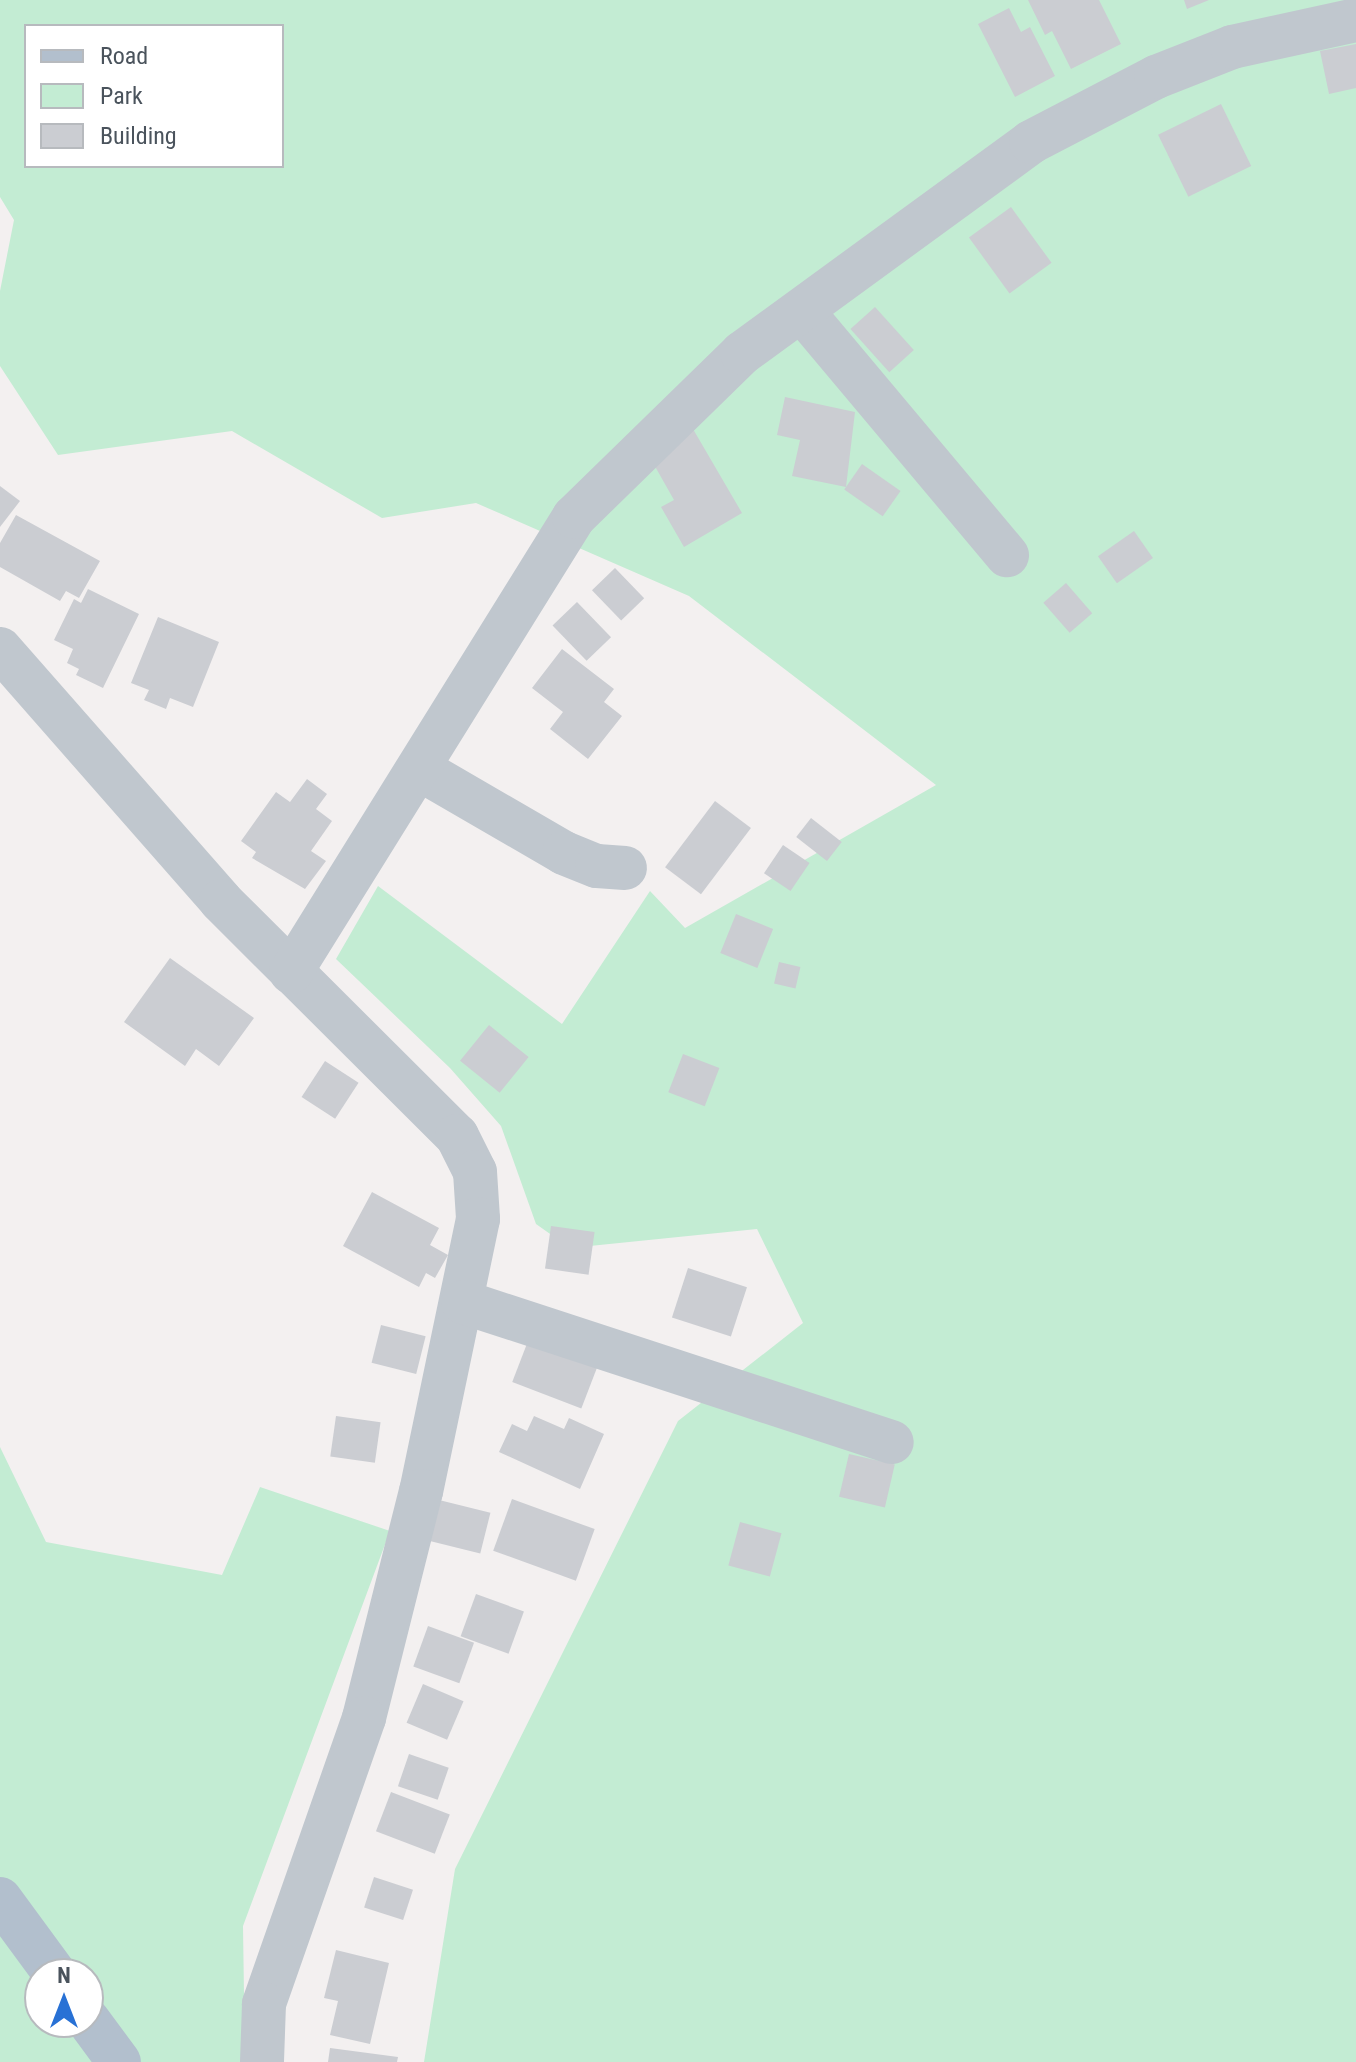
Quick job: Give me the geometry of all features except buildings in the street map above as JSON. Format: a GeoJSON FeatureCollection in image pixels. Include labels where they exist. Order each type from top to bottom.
{"type":"FeatureCollection","features":[{"type":"Feature","properties":{"kind":"main road"},"geometry":{"type":"LineString","coordinates":[[0,1899],[43,1958]]}},
{"type":"Feature","properties":{"kind":"main road"},"geometry":{"type":"LineString","coordinates":[[101,2038],[119,2062]]}},
{"type":"Feature","properties":{"kind":"street"},"geometry":{"type":"LineString","coordinates":[[291,972],[421,770],[574,517],[742,353],[802,311],[923,217],[1031,142],[1156,77],[1232,47],[1356,20]]}},
{"type":"Feature","properties":{"kind":"street"},"geometry":{"type":"LineString","coordinates":[[802,311],[1007,555]]}},
{"type":"Feature","properties":{"kind":"street"},"geometry":{"type":"LineString","coordinates":[[0,649],[221,901],[457,1136],[475,1172],[479,1194],[463,1302],[364,1718],[264,2004],[262,2062]]}},
{"type":"Feature","properties":{"kind":"street"},"geometry":{"type":"LineString","coordinates":[[421,770],[564,853],[597,866],[625,868]]}},
{"type":"Feature","properties":{"kind":"street"},"geometry":{"type":"LineString","coordinates":[[463,1302],[892,1442]]}},
{"type":"Feature","properties":{"kind":"green space"},"geometry":{"type":"Polygon","coordinates":[[[0,0],[1356,0],[1356,2062],[424,2062],[455,1869],[678,1421],[803,1323],[757,1229],[570,1248],[536,1224],[501,1126],[450,1068],[336,959],[378,886],[562,1024],[650,891],[685,928],[936,785],[689,596],[476,503],[382,518],[232,431],[58,455],[0,366],[0,291],[14,220],[0,197],[0,0]]]}},
{"type":"Feature","properties":{"kind":"green space"},"geometry":{"type":"Polygon","coordinates":[[[0,1447],[46,1542],[222,1575],[260,1487],[390,1531],[243,1926],[245,2062],[0,2062],[0,1447]]]}}]}
